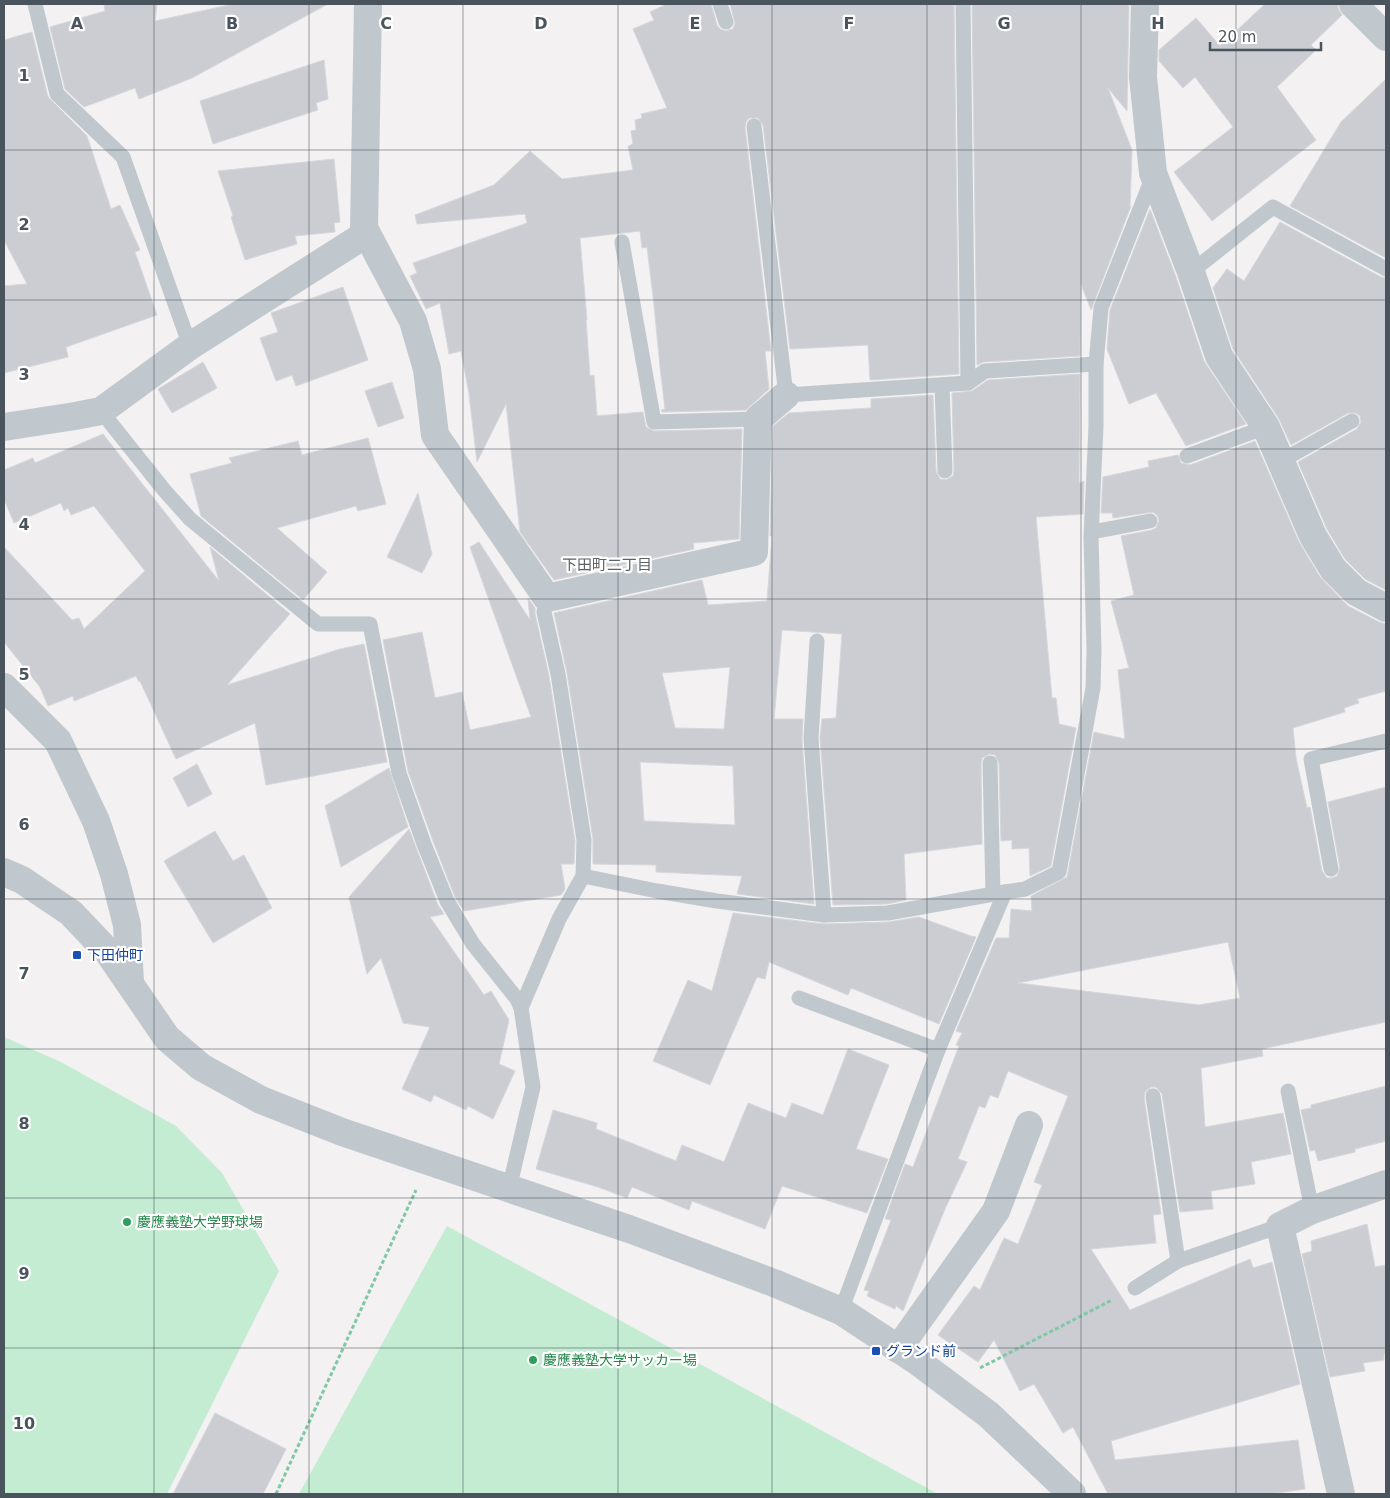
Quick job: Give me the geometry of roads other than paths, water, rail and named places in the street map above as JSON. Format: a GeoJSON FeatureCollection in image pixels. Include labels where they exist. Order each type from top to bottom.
{"type":"FeatureCollection","features":[{"type":"Feature","properties":{"kind":"street"},"geometry":{"type":"LineString","coordinates":[[368,4],[364,228],[413,321],[427,369],[435,436],[547,598],[754,552],[758,418],[786,395]]}},
{"type":"Feature","properties":{"kind":"street"},"geometry":{"type":"LineString","coordinates":[[1145,4],[1143,77],[1154,174],[1219,356],[1266,427],[1313,536],[1333,569],[1356,592],[1386,608]]}},
{"type":"Feature","properties":{"kind":"street"},"geometry":{"type":"LineString","coordinates":[[1353,4],[1386,37]]}},
{"type":"Feature","properties":{"kind":"street"},"geometry":{"type":"LineString","coordinates":[[4,427],[101,411],[190,346],[366,234]]}},
{"type":"Feature","properties":{"kind":"street"},"geometry":{"type":"LineString","coordinates":[[4,687],[58,741],[96,821],[114,874],[127,925],[130,983]]}},
{"type":"Feature","properties":{"kind":"street"},"geometry":{"type":"LineString","coordinates":[[4,872],[22,880],[71,913],[108,952],[167,1038],[202,1067],[261,1100],[342,1132],[629,1229],[774,1283],[841,1311],[989,1414],[1072,1494]]}},
{"type":"Feature","properties":{"kind":"street"},"geometry":{"type":"LineString","coordinates":[[898,1349],[996,1211],[1029,1125]]}},
{"type":"Feature","properties":{"kind":"street"},"geometry":{"type":"LineString","coordinates":[[1341,1494],[1280,1226],[1312,1210],[1386,1184]]}},
{"type":"Feature","properties":{"kind":"lane"},"geometry":{"type":"LineString","coordinates":[[35,4],[57,94],[123,157],[190,346]]}},
{"type":"Feature","properties":{"kind":"lane"},"geometry":{"type":"LineString","coordinates":[[720,4],[726,22]]}},
{"type":"Feature","properties":{"kind":"lane"},"geometry":{"type":"LineString","coordinates":[[963,4],[968,383]]}},
{"type":"Feature","properties":{"kind":"lane"},"geometry":{"type":"LineString","coordinates":[[754,126],[786,395],[968,383],[985,371],[1096,364]]}},
{"type":"Feature","properties":{"kind":"lane"},"geometry":{"type":"LineString","coordinates":[[583,876],[657,892],[824,915],[888,913],[1025,889],[1059,872],[1093,688],[1092,532],[1096,364],[1102,308],[1154,174]]}},
{"type":"Feature","properties":{"kind":"lane"},"geometry":{"type":"LineString","coordinates":[[1190,272],[1273,207],[1386,269]]}},
{"type":"Feature","properties":{"kind":"lane"},"geometry":{"type":"LineString","coordinates":[[622,242],[654,422],[758,418]]}},
{"type":"Feature","properties":{"kind":"lane"},"geometry":{"type":"LineString","coordinates":[[942,385],[945,471]]}},
{"type":"Feature","properties":{"kind":"lane"},"geometry":{"type":"LineString","coordinates":[[101,411],[164,490],[190,519],[318,624],[370,624],[399,773],[424,844],[447,901],[474,944],[517,999],[521,1008],[533,1087],[509,1189]]}},
{"type":"Feature","properties":{"kind":"lane"},"geometry":{"type":"LineString","coordinates":[[1281,461],[1352,421]]}},
{"type":"Feature","properties":{"kind":"lane"},"geometry":{"type":"LineString","coordinates":[[1187,456],[1266,427]]}},
{"type":"Feature","properties":{"kind":"lane"},"geometry":{"type":"LineString","coordinates":[[1092,532],[1150,521]]}},
{"type":"Feature","properties":{"kind":"lane"},"geometry":{"type":"LineString","coordinates":[[521,1008],[558,919],[583,876],[584,840],[558,674],[544,612],[547,598]]}},
{"type":"Feature","properties":{"kind":"lane"},"geometry":{"type":"LineString","coordinates":[[817,641],[811,738],[824,915]]}},
{"type":"Feature","properties":{"kind":"lane"},"geometry":{"type":"LineString","coordinates":[[1331,869],[1312,759],[1386,741]]}},
{"type":"Feature","properties":{"kind":"lane"},"geometry":{"type":"LineString","coordinates":[[841,1311],[938,1050],[999,893],[990,763]]}},
{"type":"Feature","properties":{"kind":"lane"},"geometry":{"type":"LineString","coordinates":[[799,998],[938,1050]]}},
{"type":"Feature","properties":{"kind":"lane"},"geometry":{"type":"LineString","coordinates":[[1288,1091],[1312,1210]]}},
{"type":"Feature","properties":{"kind":"lane"},"geometry":{"type":"LineString","coordinates":[[1153,1096],[1178,1261]]}},
{"type":"Feature","properties":{"kind":"lane"},"geometry":{"type":"LineString","coordinates":[[1135,1288],[1178,1261],[1280,1226]]}},
{"type":"Feature","properties":{"kind":"place","name":"下田仲町"},"geometry":{"type":"Point","coordinates":[77,955]}},
{"type":"Feature","properties":{"kind":"place","name":"慶應義塾大学野球場"},"geometry":{"type":"Point","coordinates":[127,1222]}},
{"type":"Feature","properties":{"kind":"place","name":"グランド前"},"geometry":{"type":"Point","coordinates":[876,1351]}},
{"type":"Feature","properties":{"kind":"place","name":"慶應義塾大学サッカー場"},"geometry":{"type":"Point","coordinates":[533,1360]}},
{"type":"Feature","properties":{"kind":"district","name":"下田町二丁目"},"geometry":{"type":"Point","coordinates":[607,565]}}]}
